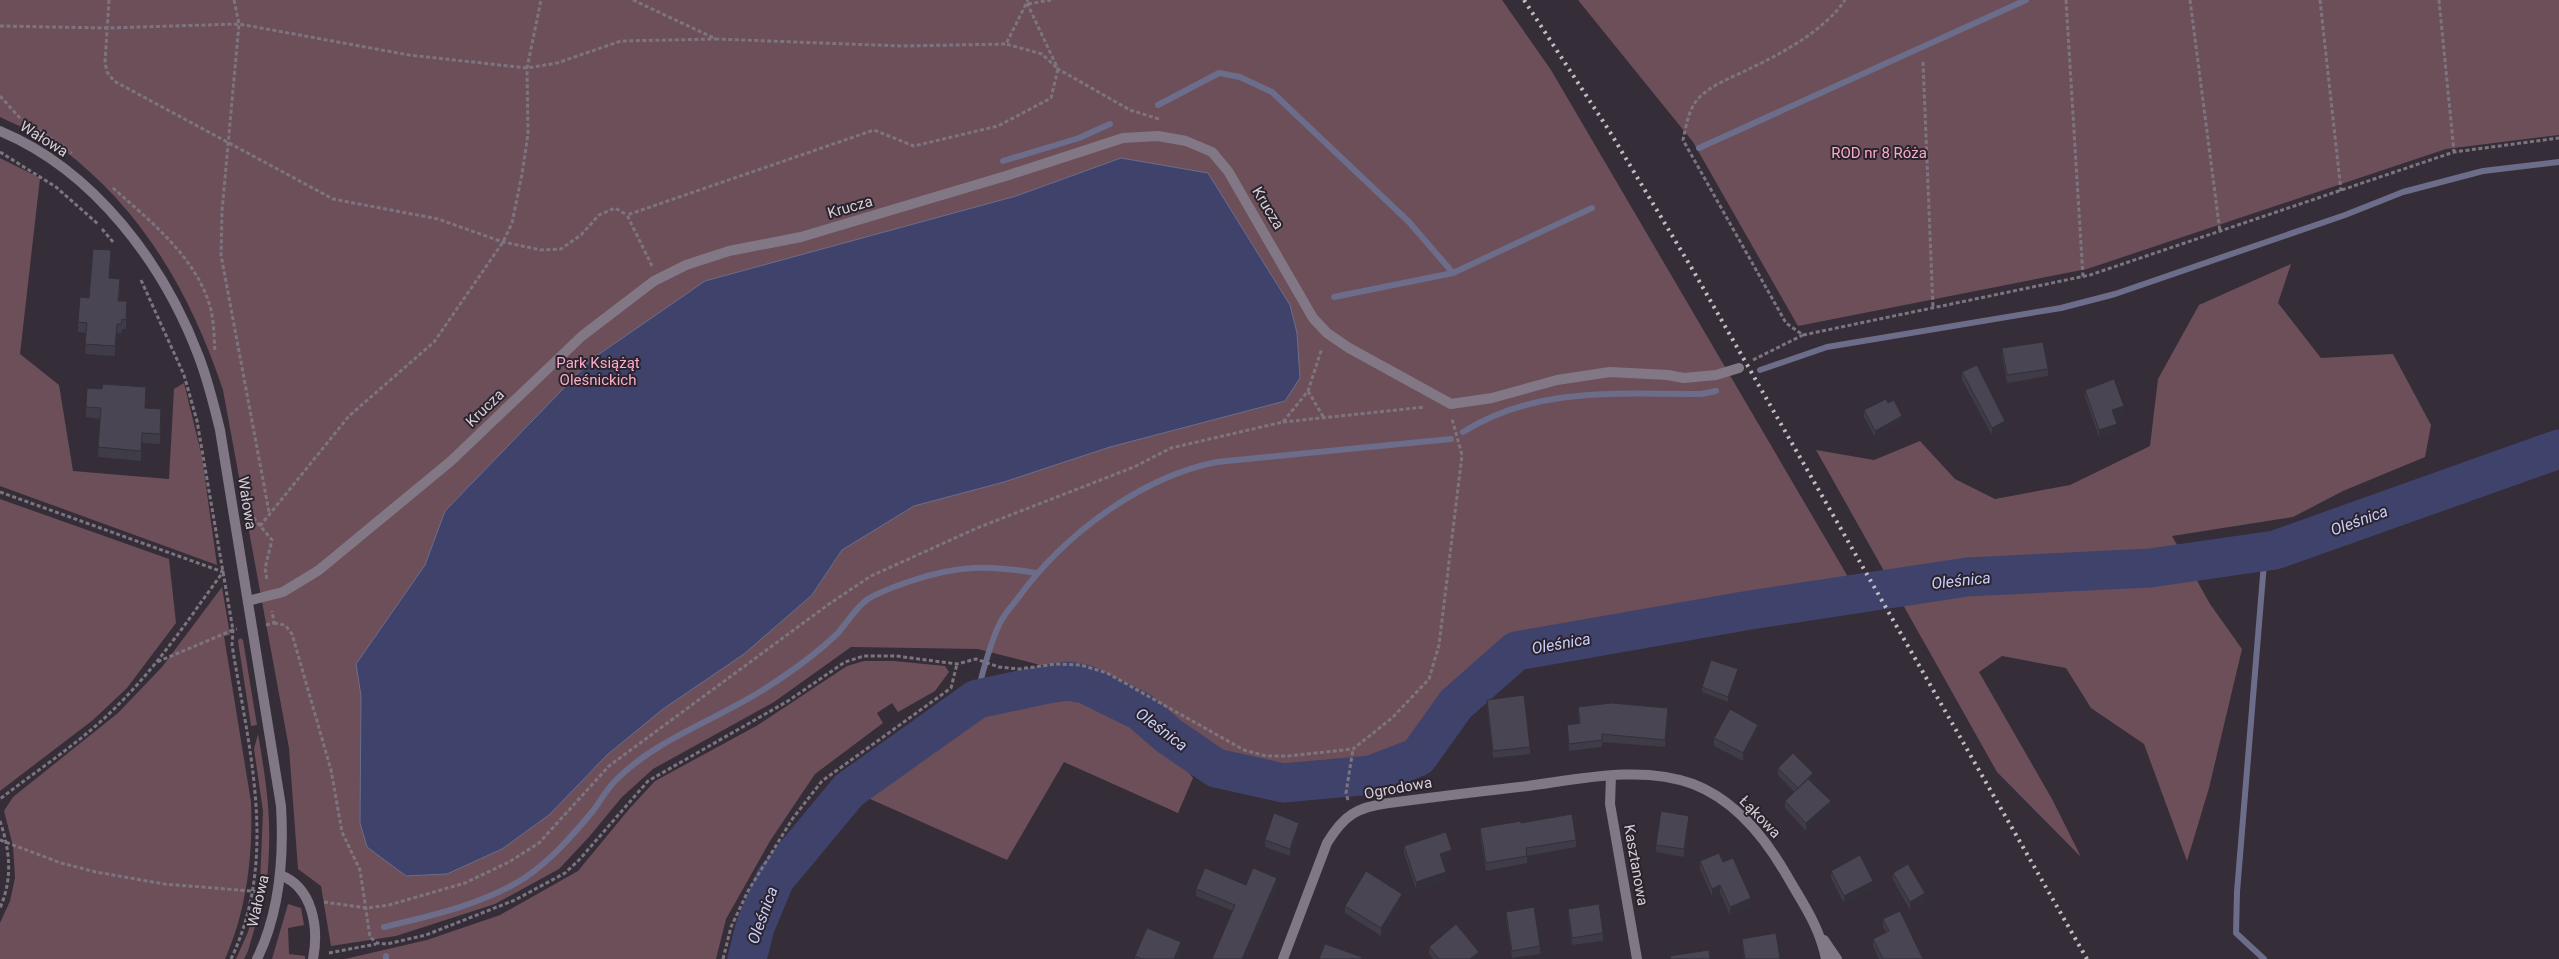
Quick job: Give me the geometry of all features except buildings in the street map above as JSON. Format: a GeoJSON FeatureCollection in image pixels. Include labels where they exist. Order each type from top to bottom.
{"type":"FeatureCollection","features":[{"type":"Feature","properties":{"kind":"street","name":"Wałowa"},"geometry":{"type":"LineString","coordinates":[[0,131],[50,159],[84,186],[132,235],[167,288],[199,356],[210,391],[220,430],[282,806],[283,840],[277,896],[258,959]]}},
{"type":"Feature","properties":{"kind":"street","name":"Krucza"},"geometry":{"type":"LineString","coordinates":[[248,601],[270,597],[283,592],[319,570],[451,461],[582,336],[654,282],[686,265],[729,252],[801,236],[1009,175],[1123,138],[1158,136],[1186,142],[1212,152],[1228,171],[1313,318],[1327,333],[1349,348],[1451,404]]}},
{"type":"Feature","properties":{"kind":"street"},"geometry":{"type":"LineString","coordinates":[[1451,404],[1484,400],[1557,380],[1610,372],[1668,375],[1684,378],[1716,375],[1738,368]]}},
{"type":"Feature","properties":{"kind":"street","name":"Łąkowa"},"geometry":{"type":"LineString","coordinates":[[1611,776],[1661,777],[1693,784],[1740,813],[1776,856],[1821,935],[1826,959]]}},
{"type":"Feature","properties":{"kind":"street","name":"Ogrodowa"},"geometry":{"type":"LineString","coordinates":[[1283,959],[1328,843],[1338,825],[1353,813],[1370,806],[1389,803],[1611,776]]}},
{"type":"Feature","properties":{"kind":"street","name":"Kasztanowa"},"geometry":{"type":"LineString","coordinates":[[1611,776],[1610,804],[1638,959]]}},
{"type":"Feature","properties":{"kind":"street"},"geometry":{"type":"LineString","coordinates":[[280,875],[292,879],[301,888],[307,899],[313,921],[314,955]]}},
{"type":"Feature","properties":{"kind":"street"},"geometry":{"type":"LineString","coordinates":[[1821,935],[1837,959]]}},
{"type":"Feature","properties":{"kind":"path"},"geometry":{"type":"LineString","coordinates":[[109,0],[105,62],[107,72],[114,81],[333,199],[438,219],[503,242],[541,250],[561,249],[581,235],[599,215],[615,208],[627,215],[652,263],[654,282]]}},
{"type":"Feature","properties":{"kind":"path"},"geometry":{"type":"LineString","coordinates":[[234,0],[239,24],[228,142],[221,255],[269,512]]}},
{"type":"Feature","properties":{"kind":"path"},"geometry":{"type":"LineString","coordinates":[[260,526],[269,512],[348,416],[434,342],[503,242],[512,223],[528,134],[527,68],[541,0]]}},
{"type":"Feature","properties":{"kind":"path"},"geometry":{"type":"LineString","coordinates":[[633,0],[716,39]]}},
{"type":"Feature","properties":{"kind":"path"},"geometry":{"type":"LineString","coordinates":[[1027,1],[1051,0]]}},
{"type":"Feature","properties":{"kind":"path"},"geometry":{"type":"LineString","coordinates":[[1803,335],[1786,323],[1683,140],[1687,119],[1696,102],[1710,88],[1778,55],[1814,30],[1845,0]]}},
{"type":"Feature","properties":{"kind":"path"},"geometry":{"type":"LineString","coordinates":[[2066,0],[2083,276]]}},
{"type":"Feature","properties":{"kind":"path"},"geometry":{"type":"LineString","coordinates":[[2190,0],[2220,232]]}},
{"type":"Feature","properties":{"kind":"path"},"geometry":{"type":"LineString","coordinates":[[2320,0],[2342,191]]}},
{"type":"Feature","properties":{"kind":"path"},"geometry":{"type":"LineString","coordinates":[[2439,0],[2454,152]]}},
{"type":"Feature","properties":{"kind":"path"},"geometry":{"type":"LineString","coordinates":[[1006,44],[1027,1]]}},
{"type":"Feature","properties":{"kind":"path"},"geometry":{"type":"LineString","coordinates":[[627,215],[874,130],[914,146],[998,126],[1051,98],[1058,69],[1027,1]]}},
{"type":"Feature","properties":{"kind":"path"},"geometry":{"type":"LineString","coordinates":[[0,26],[108,28],[239,24],[409,55],[527,68],[557,63],[621,41],[716,39],[901,46],[1006,44],[1042,54],[1058,69],[1130,110],[1164,121]]}},
{"type":"Feature","properties":{"kind":"path"},"geometry":{"type":"LineString","coordinates":[[1923,62],[1933,308]]}},
{"type":"Feature","properties":{"kind":"path"},"geometry":{"type":"LineString","coordinates":[[1753,360],[1803,335],[2083,276],[2220,232],[2454,152],[2559,138]]}},
{"type":"Feature","properties":{"kind":"path"},"geometry":{"type":"LineString","coordinates":[[0,152],[24,164],[56,187],[100,226],[120,250]]}},
{"type":"Feature","properties":{"kind":"path"},"geometry":{"type":"LineString","coordinates":[[137,273],[184,375],[205,456],[233,630],[232,646],[258,805],[258,860],[238,944],[231,959]]}},
{"type":"Feature","properties":{"kind":"path"},"geometry":{"type":"LineString","coordinates":[[1283,422],[1308,391],[1327,333]]}},
{"type":"Feature","properties":{"kind":"path"},"geometry":{"type":"LineString","coordinates":[[1308,391],[1324,418]]}},
{"type":"Feature","properties":{"kind":"path"},"geometry":{"type":"LineString","coordinates":[[307,899],[367,908],[389,905],[465,882],[509,862],[538,843],[609,766],[829,604],[872,576],[977,528],[1134,467],[1171,448],[1283,422],[1451,404],[1453,429],[1461,444],[1462,455],[1439,644],[1429,679],[1392,718],[1353,749],[1288,756],[1266,756],[1244,750],[1107,673],[1081,665],[1056,664],[1019,669],[999,667],[976,660],[957,664],[896,656],[864,656],[845,662],[788,701],[648,781],[580,860],[565,873],[515,900],[475,918],[426,935],[388,944],[377,943],[314,955]]}},
{"type":"Feature","properties":{"kind":"path"},"geometry":{"type":"LineString","coordinates":[[0,492],[223,572]]}},
{"type":"Feature","properties":{"kind":"path"},"geometry":{"type":"LineString","coordinates":[[0,799],[92,729],[118,705],[157,662],[223,572]]}},
{"type":"Feature","properties":{"kind":"path"},"geometry":{"type":"LineString","coordinates":[[270,597],[274,623]]}},
{"type":"Feature","properties":{"kind":"path"},"geometry":{"type":"LineString","coordinates":[[157,662],[233,630],[274,623],[285,625],[292,634],[331,770],[342,832],[360,870],[370,937],[377,943]]}},
{"type":"Feature","properties":{"kind":"path"},"geometry":{"type":"LineString","coordinates":[[723,959],[732,927],[748,891],[793,818],[822,781],[951,688],[957,664]]}},
{"type":"Feature","properties":{"kind":"path"},"geometry":{"type":"LineString","coordinates":[[1346,793],[1353,749]]}},
{"type":"Feature","properties":{"kind":"path"},"geometry":{"type":"LineString","coordinates":[[0,821],[7,841],[10,871],[7,891],[0,908]]}},
{"type":"Feature","properties":{"kind":"path"},"geometry":{"type":"LineString","coordinates":[[0,840],[61,862],[105,874],[164,884],[252,890],[277,896]]}},
{"type":"Feature","properties":{"kind":"green space","name":"Park Książąt Oleśnickich"},"geometry":{"type":"Polygon","coordinates":[[[0,0],[1502,0],[1551,70],[1851,582],[1506,643],[1404,751],[1320,771],[1254,770],[1211,752],[1152,713],[1087,677],[978,649],[851,647],[774,702],[653,769],[622,797],[589,837],[559,869],[495,904],[396,936],[331,946],[321,886],[298,869],[289,748],[223,390],[196,320],[161,256],[140,227],[116,198],[90,172],[61,148],[39,135],[0,117],[0,0]]]}},
{"type":"Feature","properties":{"kind":"green space","name":"ROD nr 8 Róża"},"geometry":{"type":"Polygon","coordinates":[[[1578,0],[2559,0],[2559,135],[2446,149],[2087,269],[1798,326],[1693,142],[1578,0]]]}},
{"type":"Feature","properties":{"kind":"green space"},"geometry":{"type":"Polygon","coordinates":[[[0,158],[40,178],[20,354],[59,385],[73,471],[169,479],[174,389],[184,383],[202,457],[217,565],[0,486],[0,158]]]}},
{"type":"Feature","properties":{"kind":"green space"},"geometry":{"type":"Polygon","coordinates":[[[2291,264],[2278,303],[2321,358],[2393,354],[2431,425],[2425,457],[2343,491],[2293,517],[2172,536],[2210,604],[2242,649],[2209,788],[2187,861],[2144,744],[2091,708],[2066,668],[2002,656],[1979,672],[2052,799],[2081,857],[1997,772],[1816,450],[1874,460],[1920,441],[1955,479],[1995,499],[2070,485],[2150,446],[2158,379],[2199,305],[2291,264]]]}},
{"type":"Feature","properties":{"kind":"green space"},"geometry":{"type":"Polygon","coordinates":[[[0,499],[169,559],[176,623],[127,688],[93,720],[0,791],[0,499]]]}},
{"type":"Feature","properties":{"kind":"green space"},"geometry":{"type":"Polygon","coordinates":[[[222,587],[230,635],[224,636],[251,802],[251,842],[247,882],[239,921],[225,959],[0,959],[0,923],[10,901],[15,878],[13,846],[4,811],[13,797],[118,713],[162,667],[222,587]]]}},
{"type":"Feature","properties":{"kind":"green space"},"geometry":{"type":"Polygon","coordinates":[[[240,638],[243,640],[257,725],[251,726],[238,641],[240,638]]]}},
{"type":"Feature","properties":{"kind":"green space"},"geometry":{"type":"Polygon","coordinates":[[[864,661],[894,661],[945,666],[949,672],[935,691],[898,712],[892,703],[877,713],[883,723],[815,774],[770,841],[726,919],[716,959],[345,959],[427,940],[500,915],[578,871],[655,781],[758,725],[847,666],[864,661]]]}},
{"type":"Feature","properties":{"kind":"green space"},"geometry":{"type":"Polygon","coordinates":[[[1061,694],[1097,704],[1116,713],[1151,737],[1181,764],[1193,778],[1178,813],[1064,762],[1007,860],[868,798],[965,723],[999,705],[1036,696],[1061,694]]]}},
{"type":"Feature","properties":{"kind":"green space"},"geometry":{"type":"Polygon","coordinates":[[[258,734],[269,829],[266,888],[262,888],[260,884],[263,811],[254,749],[258,734]]]}},
{"type":"Feature","properties":{"kind":"green space"},"geometry":{"type":"Polygon","coordinates":[[[263,899],[248,951],[244,959],[236,959],[248,932],[257,900],[263,899]]]}},
{"type":"Feature","properties":{"kind":"green space"},"geometry":{"type":"Polygon","coordinates":[[[288,904],[301,908],[304,925],[288,928],[289,954],[305,956],[305,959],[272,959],[288,904]]]}},
{"type":"Feature","properties":{"kind":"water"},"geometry":{"type":"Polygon","coordinates":[[[1121,158],[1208,173],[1290,305],[1297,333],[1300,378],[1285,401],[1110,447],[1004,482],[914,506],[842,550],[812,595],[744,654],[663,709],[607,755],[549,815],[502,849],[447,874],[406,876],[367,847],[360,823],[361,696],[356,664],[425,565],[445,511],[592,359],[705,281],[1016,196],[1121,158]]]}},
{"type":"Feature","properties":{"kind":"waterway"},"geometry":{"type":"LineString","coordinates":[[1699,148],[2026,0]]}},
{"type":"Feature","properties":{"kind":"waterway"},"geometry":{"type":"LineString","coordinates":[[1158,105],[1219,73],[1240,77],[1272,92],[1409,222],[1453,273]]}},
{"type":"Feature","properties":{"kind":"waterway"},"geometry":{"type":"LineString","coordinates":[[1003,161],[1079,138],[1110,124]]}},
{"type":"Feature","properties":{"kind":"waterway"},"geometry":{"type":"LineString","coordinates":[[1760,370],[1827,347],[2061,308],[2115,294],[2345,215],[2403,192],[2483,171],[2559,162]]}},
{"type":"Feature","properties":{"kind":"waterway"},"geometry":{"type":"LineString","coordinates":[[1334,297],[1453,273],[1592,208]]}},
{"type":"Feature","properties":{"kind":"waterway"},"geometry":{"type":"LineString","coordinates":[[1463,432],[1491,417],[1519,407],[1549,400],[1609,394],[1701,394],[1716,391]]}},
{"type":"Feature","properties":{"kind":"waterway"},"geometry":{"type":"LineString","coordinates":[[977,699],[990,650],[1006,613],[1036,575],[1057,553],[1080,532],[1132,495],[1188,470],[1217,462],[1451,439]]}},
{"type":"Feature","properties":{"kind":"waterway","name":"Oleśnica"},"geometry":{"type":"LineString","coordinates":[[747,959],[755,927],[775,879],[849,790],[977,699],[1067,681],[1085,684],[1140,711],[1169,736],[1216,768],[1283,783],[1371,775],[1418,757],[1456,704],[1516,651],[1750,610],[1967,577],[2150,568],[2275,550],[2559,449]]}},
{"type":"Feature","properties":{"kind":"waterway"},"geometry":{"type":"LineString","coordinates":[[2264,959],[2236,933],[2237,892],[2265,551]]}},
{"type":"Feature","properties":{"kind":"waterway"},"geometry":{"type":"LineString","coordinates":[[384,927],[475,902],[493,895],[526,877],[561,847],[592,812],[612,785],[632,766],[668,741],[747,699],[794,669],[821,649],[837,634],[859,606],[873,596],[911,581],[959,569],[988,568],[1036,573]]}},
{"type":"Feature","properties":{"kind":"railway"},"geometry":{"type":"LineString","coordinates":[[1524,0],[1610,132],[1694,272],[2087,959]]}}]}
